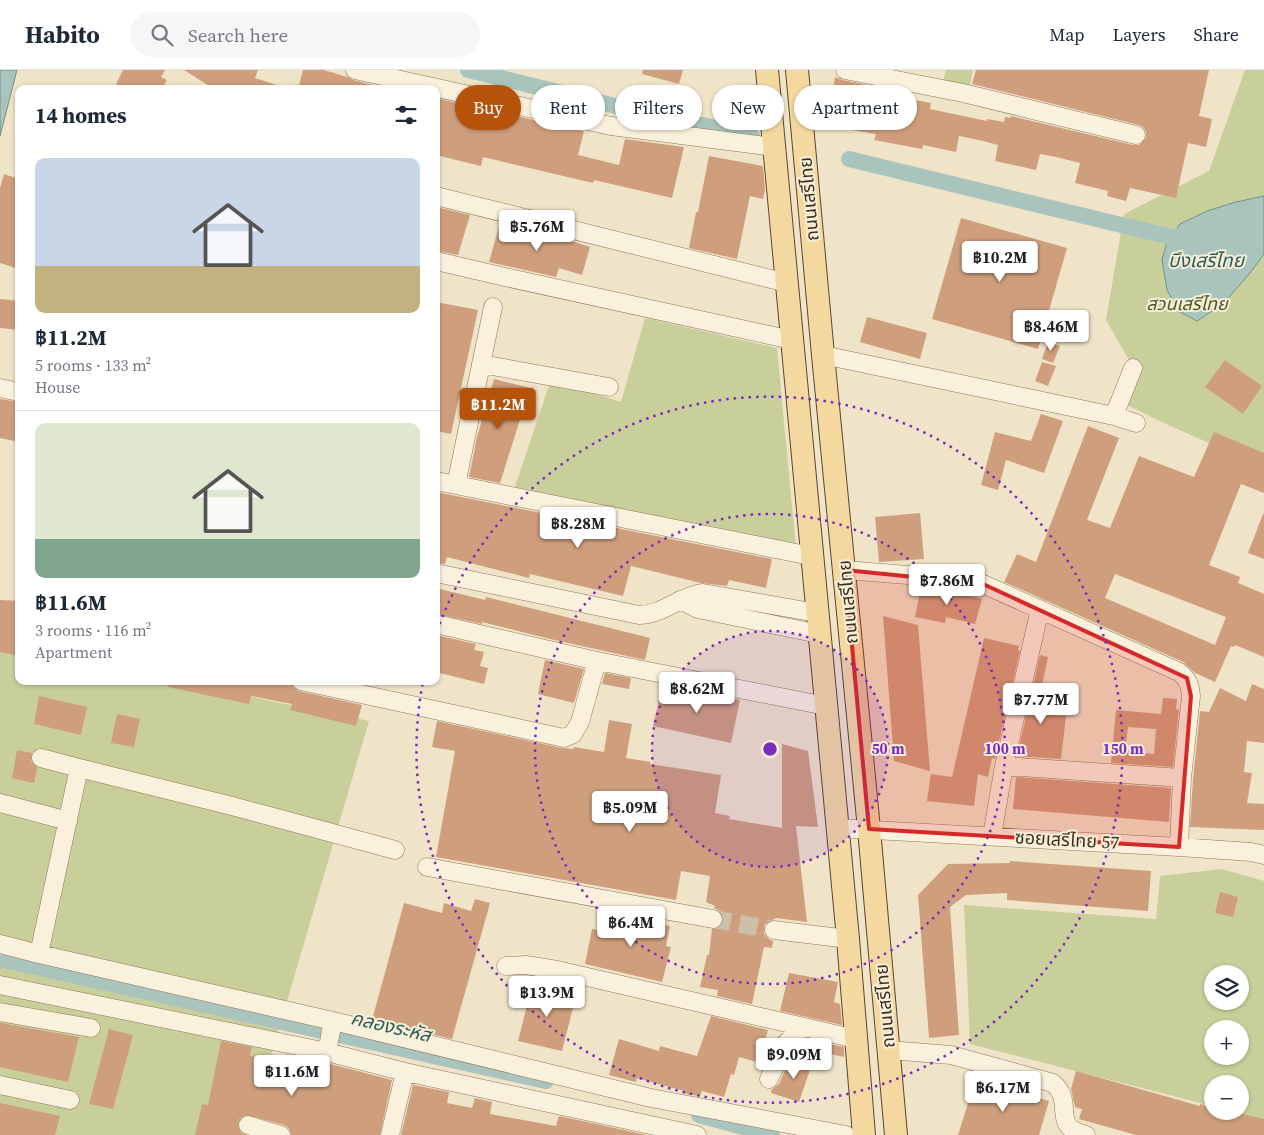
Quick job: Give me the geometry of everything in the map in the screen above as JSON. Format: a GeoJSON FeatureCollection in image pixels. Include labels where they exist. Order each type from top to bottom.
{"type":"FeatureCollection","features":[{"type":"Feature","properties":{"kind":"main road","name":"ถนนเสรีไทย"},"geometry":{"type":"LineString","coordinates":[[766,70],[856,1039],[848,1132]]}},
{"type":"Feature","properties":{"kind":"main road","name":"ถนนเสรีไทย"},"geometry":{"type":"LineString","coordinates":[[797,70],[896,1132]]}},
{"type":"Feature","properties":{"kind":"street"},"geometry":{"type":"LineString","coordinates":[[355,70],[424,85]]}},
{"type":"Feature","properties":{"kind":"street"},"geometry":{"type":"LineString","coordinates":[[845,70],[963,93],[1136,135]]}},
{"type":"Feature","properties":{"kind":"street"},"geometry":{"type":"LineString","coordinates":[[440,89],[611,126],[774,148]]}},
{"type":"Feature","properties":{"kind":"street"},"geometry":{"type":"LineString","coordinates":[[440,197],[787,283]]}},
{"type":"Feature","properties":{"kind":"street"},"geometry":{"type":"LineString","coordinates":[[440,262],[505,278],[792,340]]}},
{"type":"Feature","properties":{"kind":"street"},"geometry":{"type":"LineString","coordinates":[[456,485],[492,308]]}},
{"type":"Feature","properties":{"kind":"street"},"geometry":{"type":"LineString","coordinates":[[823,355],[1114,416],[1136,424]]}},
{"type":"Feature","properties":{"kind":"street"},"geometry":{"type":"LineString","coordinates":[[481,364],[609,387]]}},
{"type":"Feature","properties":{"kind":"street"},"geometry":{"type":"LineString","coordinates":[[1114,416],[1133,368]]}},
{"type":"Feature","properties":{"kind":"street"},"geometry":{"type":"LineString","coordinates":[[0,388],[15,391]]}},
{"type":"Feature","properties":{"kind":"street"},"geometry":{"type":"LineString","coordinates":[[440,482],[811,556]]}},
{"type":"Feature","properties":{"kind":"street"},"geometry":{"type":"LineString","coordinates":[[845,570],[958,579],[983,584],[1179,672],[1186,678],[1191,696],[1182,778],[1180,847]]}},
{"type":"Feature","properties":{"kind":"street"},"geometry":{"type":"LineString","coordinates":[[440,574],[639,615],[658,612],[694,594],[703,593],[770,614],[818,624]]}},
{"type":"Feature","properties":{"kind":"street"},"geometry":{"type":"LineString","coordinates":[[992,836],[1004,766],[1040,609]]}},
{"type":"Feature","properties":{"kind":"street"},"geometry":{"type":"LineString","coordinates":[[440,625],[598,661],[826,706]]}},
{"type":"Feature","properties":{"kind":"street"},"geometry":{"type":"LineString","coordinates":[[319,685],[564,738],[573,734],[580,722],[598,661]]}},
{"type":"Feature","properties":{"kind":"street"},"geometry":{"type":"LineString","coordinates":[[41,758],[205,799],[395,850]]}},
{"type":"Feature","properties":{"kind":"street"},"geometry":{"type":"LineString","coordinates":[[1004,766],[1182,778]]}},
{"type":"Feature","properties":{"kind":"street"},"geometry":{"type":"LineString","coordinates":[[39,954],[79,768]]}},
{"type":"Feature","properties":{"kind":"street"},"geometry":{"type":"LineString","coordinates":[[0,803],[68,821]]}},
{"type":"Feature","properties":{"kind":"street","name":"ซอยเสรีไทย 57"},"geometry":{"type":"LineString","coordinates":[[837,828],[1180,847],[1251,852],[1264,856]]}},
{"type":"Feature","properties":{"kind":"street"},"geometry":{"type":"LineString","coordinates":[[427,867],[713,919]]}},
{"type":"Feature","properties":{"kind":"street"},"geometry":{"type":"LineString","coordinates":[[774,930],[848,939]]}},
{"type":"Feature","properties":{"kind":"street"},"geometry":{"type":"LineString","coordinates":[[0,944],[651,1098],[848,1132]]}},
{"type":"Feature","properties":{"kind":"street"},"geometry":{"type":"LineString","coordinates":[[506,966],[526,965],[557,970],[856,1039]]}},
{"type":"Feature","properties":{"kind":"street"},"geometry":{"type":"LineString","coordinates":[[0,985],[328,1049],[405,1072],[697,1135]]}},
{"type":"Feature","properties":{"kind":"street"},"geometry":{"type":"LineString","coordinates":[[0,1012],[91,1028]]}},
{"type":"Feature","properties":{"kind":"street"},"geometry":{"type":"LineString","coordinates":[[328,1049],[333,1023]]}},
{"type":"Feature","properties":{"kind":"street"},"geometry":{"type":"LineString","coordinates":[[769,1079],[786,1043],[802,1028]]}},
{"type":"Feature","properties":{"kind":"street"},"geometry":{"type":"LineString","coordinates":[[889,1050],[951,1055],[1053,1084],[1059,1088],[1062,1095],[1067,1126],[1072,1131],[1086,1135]]}},
{"type":"Feature","properties":{"kind":"street"},"geometry":{"type":"LineString","coordinates":[[390,1135],[405,1072]]}},
{"type":"Feature","properties":{"kind":"street"},"geometry":{"type":"LineString","coordinates":[[0,1085],[70,1100]]}},
{"type":"Feature","properties":{"kind":"street"},"geometry":{"type":"LineString","coordinates":[[248,1125],[281,1135]]}},
{"type":"Feature","properties":{"kind":"highlighted area"},"geometry":{"type":"Polygon","coordinates":[[[845,570],[983,584],[1187,678],[1191,696],[1179,847],[869,829],[845,570]]]}},
{"type":"Feature","properties":{"kind":"green space"},"geometry":{"type":"Polygon","coordinates":[[[946,70],[973,70],[969,89],[943,82],[946,70]]]}},
{"type":"Feature","properties":{"kind":"green space","name":"สวนเสรีไทย"},"geometry":{"type":"Polygon","coordinates":[[[1245,70],[1264,70],[1264,467],[1121,402],[1133,367],[1106,320],[1124,214],[1209,171],[1245,70]]]}},
{"type":"Feature","properties":{"kind":"green space"},"geometry":{"type":"Polygon","coordinates":[[[645,318],[777,348],[796,547],[514,489],[551,380],[621,402],[645,318]]]}},
{"type":"Feature","properties":{"kind":"green space"},"geometry":{"type":"Polygon","coordinates":[[[0,645],[15,648],[15,685],[194,685],[369,721],[248,1135],[0,1135],[0,645]]]}},
{"type":"Feature","properties":{"kind":"green space"},"geometry":{"type":"Polygon","coordinates":[[[1222,869],[1264,881],[1264,1119],[1249,1115],[1249,1075],[1204,1075],[1204,1104],[970,1044],[964,905],[1156,919],[1160,876],[1222,869]]]}},
{"type":"Feature","properties":{"kind":"water"},"geometry":{"type":"Polygon","coordinates":[[[0,70],[17,70],[0,136],[0,70]]]}},
{"type":"Feature","properties":{"kind":"water","name":"บึงเสรีไทย"},"geometry":{"type":"Polygon","coordinates":[[[1264,196],[1264,254],[1250,273],[1223,304],[1197,321],[1178,311],[1167,290],[1162,260],[1167,242],[1180,224],[1207,211],[1264,196]]]}},
{"type":"Feature","properties":{"kind":"building"},"geometry":{"type":"Polygon","coordinates":[[[123,70],[165,70],[161,77],[167,80],[164,85],[116,84],[123,70]]]}},
{"type":"Feature","properties":{"kind":"building"},"geometry":{"type":"Polygon","coordinates":[[[184,70],[258,70],[255,78],[277,85],[208,85],[184,70]]]}},
{"type":"Feature","properties":{"kind":"building"},"geometry":{"type":"Polygon","coordinates":[[[303,70],[324,70],[373,85],[299,85],[303,70]]]}},
{"type":"Feature","properties":{"kind":"building"},"geometry":{"type":"Polygon","coordinates":[[[643,70],[683,70],[679,84],[642,74],[643,70]]]}},
{"type":"Feature","properties":{"kind":"building"},"geometry":{"type":"Polygon","coordinates":[[[976,70],[1209,70],[1199,116],[1212,119],[1206,147],[1188,143],[1176,198],[1130,188],[1126,201],[1107,196],[1108,191],[1075,183],[1080,163],[1040,154],[1036,170],[995,161],[998,145],[983,141],[959,136],[956,152],[923,145],[922,149],[874,140],[876,134],[852,130],[917,130],[917,100],[931,103],[930,109],[987,121],[987,119],[1004,122],[1005,117],[1010,118],[1011,116],[1133,145],[1139,145],[1146,138],[1146,132],[1139,125],[972,84],[976,70]]]}},
{"type":"Feature","properties":{"kind":"building"},"geometry":{"type":"Polygon","coordinates":[[[835,77],[867,85],[834,85],[835,77]]]}},
{"type":"Feature","properties":{"kind":"building"},"geometry":{"type":"Polygon","coordinates":[[[440,99],[455,103],[455,130],[521,130],[521,117],[531,119],[531,130],[584,131],[578,155],[619,165],[625,139],[684,147],[672,198],[594,180],[593,183],[483,157],[481,166],[440,156],[440,99]]]}},
{"type":"Feature","properties":{"kind":"building"},"geometry":{"type":"Polygon","coordinates":[[[709,156],[763,166],[765,190],[763,199],[750,196],[737,259],[689,248],[709,156]]]}},
{"type":"Feature","properties":{"kind":"building"},"geometry":{"type":"Polygon","coordinates":[[[4,174],[15,178],[15,268],[0,263],[0,188],[4,174]]]}},
{"type":"Feature","properties":{"kind":"building"},"geometry":{"type":"Polygon","coordinates":[[[440,208],[470,215],[458,255],[440,252],[440,208]]]}},
{"type":"Feature","properties":{"kind":"building"},"geometry":{"type":"Polygon","coordinates":[[[961,218],[1067,248],[1038,349],[932,319],[961,218]]]}},
{"type":"Feature","properties":{"kind":"building"},"geometry":{"type":"Polygon","coordinates":[[[500,223],[566,239],[590,247],[582,275],[559,268],[556,277],[489,262],[500,223]]]}},
{"type":"Feature","properties":{"kind":"building"},"geometry":{"type":"Polygon","coordinates":[[[0,299],[15,301],[15,330],[0,328],[0,299]]]}},
{"type":"Feature","properties":{"kind":"building"},"geometry":{"type":"Polygon","coordinates":[[[440,303],[478,310],[451,434],[440,432],[440,303]]]}},
{"type":"Feature","properties":{"kind":"building"},"geometry":{"type":"Polygon","coordinates":[[[867,317],[927,333],[920,359],[860,342],[867,317]]]}},
{"type":"Feature","properties":{"kind":"building"},"geometry":{"type":"Polygon","coordinates":[[[1048,342],[1060,346],[1053,363],[1042,359],[1048,342]]]}},
{"type":"Feature","properties":{"kind":"building"},"geometry":{"type":"Polygon","coordinates":[[[1225,360],[1262,386],[1243,414],[1205,387],[1225,360]]]}},
{"type":"Feature","properties":{"kind":"building"},"geometry":{"type":"Polygon","coordinates":[[[1042,362],[1056,366],[1048,386],[1035,381],[1042,362]]]}},
{"type":"Feature","properties":{"kind":"building"},"geometry":{"type":"Polygon","coordinates":[[[494,379],[530,388],[500,483],[469,477],[477,437],[494,379]]]}},
{"type":"Feature","properties":{"kind":"building"},"geometry":{"type":"Polygon","coordinates":[[[0,399],[15,401],[15,441],[0,438],[0,399]]]}},
{"type":"Feature","properties":{"kind":"building"},"geometry":{"type":"Polygon","coordinates":[[[1041,414],[1063,421],[1044,473],[1006,460],[998,490],[981,485],[995,432],[1031,441],[1041,414]]]}},
{"type":"Feature","properties":{"kind":"building"},"geometry":{"type":"Polygon","coordinates":[[[1088,426],[1119,438],[1087,520],[1110,528],[1139,456],[1194,477],[1214,432],[1264,453],[1264,493],[1241,484],[1209,565],[1240,577],[1238,583],[1264,594],[1264,657],[1235,645],[1234,647],[1231,646],[1215,682],[1195,673],[1183,662],[1004,582],[1017,554],[1036,562],[1088,426]],[[1115,574],[1105,598],[1215,645],[1226,617],[1115,574]]]}},
{"type":"Feature","properties":{"kind":"building"},"geometry":{"type":"Polygon","coordinates":[[[440,493],[772,559],[766,588],[729,580],[727,586],[701,583],[631,566],[623,596],[530,574],[529,578],[447,557],[445,564],[440,563],[440,493]]]}},
{"type":"Feature","properties":{"kind":"building"},"geometry":{"type":"Polygon","coordinates":[[[920,513],[924,559],[879,562],[875,517],[920,513]]]}},
{"type":"Feature","properties":{"kind":"building"},"geometry":{"type":"Polygon","coordinates":[[[1264,514],[1264,559],[1248,553],[1264,514]]]}},
{"type":"Feature","properties":{"kind":"building"},"geometry":{"type":"Polygon","coordinates":[[[921,587],[944,589],[982,599],[975,624],[946,617],[945,623],[915,617],[921,587]]]}},
{"type":"Feature","properties":{"kind":"building"},"geometry":{"type":"Polygon","coordinates":[[[440,589],[485,600],[486,597],[650,638],[645,660],[482,622],[482,624],[440,615],[440,589]]]}},
{"type":"Feature","properties":{"kind":"building"},"geometry":{"type":"Polygon","coordinates":[[[0,600],[15,601],[15,655],[0,652],[0,600]]]}},
{"type":"Feature","properties":{"kind":"building"},"geometry":{"type":"Polygon","coordinates":[[[883,616],[918,625],[930,771],[894,761],[883,616]]]}},
{"type":"Feature","properties":{"kind":"building"},"geometry":{"type":"Polygon","coordinates":[[[440,636],[476,644],[474,650],[484,652],[480,666],[488,668],[484,684],[440,673],[440,636]]]}},
{"type":"Feature","properties":{"kind":"building"},"geometry":{"type":"Polygon","coordinates":[[[984,638],[1019,646],[1018,650],[1020,651],[995,759],[992,758],[988,777],[978,774],[974,806],[927,801],[931,774],[952,777],[984,638]]]}},
{"type":"Feature","properties":{"kind":"building"},"geometry":{"type":"Polygon","coordinates":[[[1040,655],[1048,657],[1036,714],[1066,716],[1061,759],[1017,756],[1040,655]]]}},
{"type":"Feature","properties":{"kind":"building"},"geometry":{"type":"Polygon","coordinates":[[[545,660],[584,669],[574,703],[538,694],[545,660]]]}},
{"type":"Feature","properties":{"kind":"building"},"geometry":{"type":"Polygon","coordinates":[[[605,673],[631,678],[629,689],[602,684],[605,673]]]}},
{"type":"Feature","properties":{"kind":"building"},"geometry":{"type":"Polygon","coordinates":[[[1252,684],[1264,689],[1264,743],[1247,741],[1244,772],[1252,773],[1247,803],[1264,804],[1264,830],[1190,827],[1200,711],[1209,712],[1220,688],[1246,701],[1252,684]]]}},
{"type":"Feature","properties":{"kind":"building"},"geometry":{"type":"Polygon","coordinates":[[[168,685],[293,685],[299,691],[362,705],[356,726],[290,710],[292,704],[251,696],[249,704],[168,687],[168,685]]]}},
{"type":"Feature","properties":{"kind":"building"},"geometry":{"type":"Polygon","coordinates":[[[662,685],[740,700],[731,743],[653,726],[662,685]]]}},
{"type":"Feature","properties":{"kind":"building"},"geometry":{"type":"Polygon","coordinates":[[[39,696],[87,707],[81,735],[34,724],[39,696]]]}},
{"type":"Feature","properties":{"kind":"building"},"geometry":{"type":"Polygon","coordinates":[[[1163,698],[1177,699],[1176,709],[1179,710],[1173,767],[1111,763],[1116,710],[1161,714],[1163,698]],[[1128,727],[1125,751],[1154,754],[1156,729],[1128,727]]]}},
{"type":"Feature","properties":{"kind":"building"},"geometry":{"type":"Polygon","coordinates":[[[117,714],[140,719],[134,747],[111,743],[117,714]]]}},
{"type":"Feature","properties":{"kind":"building"},"geometry":{"type":"Polygon","coordinates":[[[609,720],[632,724],[626,758],[651,762],[650,764],[721,775],[715,813],[730,816],[729,819],[782,828],[782,744],[808,751],[818,827],[796,826],[807,922],[776,918],[765,924],[764,934],[773,941],[772,948],[764,947],[752,1004],[717,996],[718,990],[700,987],[707,955],[709,955],[712,929],[721,926],[723,920],[720,911],[714,908],[715,906],[706,902],[710,876],[681,871],[676,900],[436,857],[455,751],[432,747],[437,721],[562,748],[573,749],[574,747],[604,752],[609,720]]]}},
{"type":"Feature","properties":{"kind":"building"},"geometry":{"type":"Polygon","coordinates":[[[17,750],[32,753],[31,761],[37,768],[34,783],[12,778],[17,750]]]}},
{"type":"Feature","properties":{"kind":"building"},"geometry":{"type":"Polygon","coordinates":[[[1016,777],[1171,788],[1169,822],[1013,809],[1016,777]]]}},
{"type":"Feature","properties":{"kind":"building"},"geometry":{"type":"Polygon","coordinates":[[[1010,861],[1151,871],[1148,911],[1007,900],[1007,893],[966,895],[950,907],[959,1035],[929,1038],[918,895],[948,864],[1010,863],[1010,861]]]}},
{"type":"Feature","properties":{"kind":"building"},"geometry":{"type":"Polygon","coordinates":[[[1220,892],[1238,897],[1233,917],[1215,913],[1220,892]]]}},
{"type":"Feature","properties":{"kind":"building"},"geometry":{"type":"Polygon","coordinates":[[[475,899],[490,903],[452,1039],[372,1020],[404,903],[442,913],[444,903],[471,911],[475,899]]]}},
{"type":"Feature","properties":{"kind":"building"},"geometry":{"type":"Polygon","coordinates":[[[615,915],[670,926],[666,946],[671,947],[662,982],[585,964],[592,929],[612,933],[615,915]]]}},
{"type":"Feature","properties":{"kind":"building"},"geometry":{"type":"Polygon","coordinates":[[[789,973],[838,982],[834,1002],[840,1004],[842,1025],[780,1011],[789,973]]]}},
{"type":"Feature","properties":{"kind":"building"},"geometry":{"type":"Polygon","coordinates":[[[532,986],[576,996],[562,1051],[518,1041],[532,986]]]}},
{"type":"Feature","properties":{"kind":"building"},"geometry":{"type":"Polygon","coordinates":[[[711,1016],[768,1030],[762,1050],[770,1053],[764,1064],[739,1057],[734,1075],[731,1074],[724,1097],[702,1091],[700,1096],[686,1094],[684,1091],[637,1078],[636,1082],[609,1075],[619,1039],[659,1051],[660,1046],[697,1056],[711,1016]]]}},
{"type":"Feature","properties":{"kind":"building"},"geometry":{"type":"Polygon","coordinates":[[[0,1023],[79,1037],[68,1082],[0,1067],[0,1023]]]}},
{"type":"Feature","properties":{"kind":"building"},"geometry":{"type":"Polygon","coordinates":[[[109,1029],[133,1035],[113,1109],[89,1104],[109,1029]]]}},
{"type":"Feature","properties":{"kind":"building"},"geometry":{"type":"Polygon","coordinates":[[[221,1041],[252,1047],[250,1056],[309,1070],[311,1059],[392,1080],[380,1135],[291,1135],[289,1128],[284,1125],[246,1115],[240,1118],[238,1122],[240,1132],[245,1135],[195,1135],[202,1104],[208,1105],[221,1041]]]}},
{"type":"Feature","properties":{"kind":"building"},"geometry":{"type":"Polygon","coordinates":[[[816,1041],[844,1047],[844,1057],[814,1050],[816,1041]]]}},
{"type":"Feature","properties":{"kind":"building"},"geometry":{"type":"Polygon","coordinates":[[[799,1057],[813,1061],[799,1102],[771,1093],[772,1089],[779,1084],[790,1059],[797,1061],[799,1057]]]}},
{"type":"Feature","properties":{"kind":"building"},"geometry":{"type":"Polygon","coordinates":[[[1076,1071],[1200,1106],[1200,1104],[1204,1105],[1204,1120],[1249,1120],[1249,1115],[1264,1119],[1264,1135],[1136,1135],[1079,1119],[1082,1109],[1075,1107],[1071,1089],[1076,1071]]]}},
{"type":"Feature","properties":{"kind":"building"},"geometry":{"type":"Polygon","coordinates":[[[975,1081],[1006,1091],[1007,1088],[1049,1101],[1039,1135],[958,1135],[975,1081]]]}},
{"type":"Feature","properties":{"kind":"building"},"geometry":{"type":"Polygon","coordinates":[[[413,1085],[449,1092],[447,1103],[472,1108],[475,1098],[492,1102],[490,1114],[556,1126],[559,1116],[647,1135],[401,1135],[413,1085]]]}},
{"type":"Feature","properties":{"kind":"building"},"geometry":{"type":"Polygon","coordinates":[[[0,1103],[60,1116],[55,1135],[0,1135],[0,1103]]]}},
{"type":"Feature","properties":{"kind":"waterway"},"geometry":{"type":"LineString","coordinates":[[468,70],[611,105],[752,136]]}},
{"type":"Feature","properties":{"kind":"waterway"},"geometry":{"type":"LineString","coordinates":[[849,159],[1171,237],[1192,235]]}},
{"type":"Feature","properties":{"kind":"waterway","name":"คลองระหัส"},"geometry":{"type":"LineString","coordinates":[[0,959],[546,1081]]}},
{"type":"Feature","properties":{"kind":"waterway","name":"คลองระหัส"},"geometry":{"type":"LineString","coordinates":[[699,1115],[772,1135]]}},
{"type":"Feature","properties":{"kind":"tunnel"},"geometry":{"type":"LineString","coordinates":[[713,919],[774,930]]}}]}
